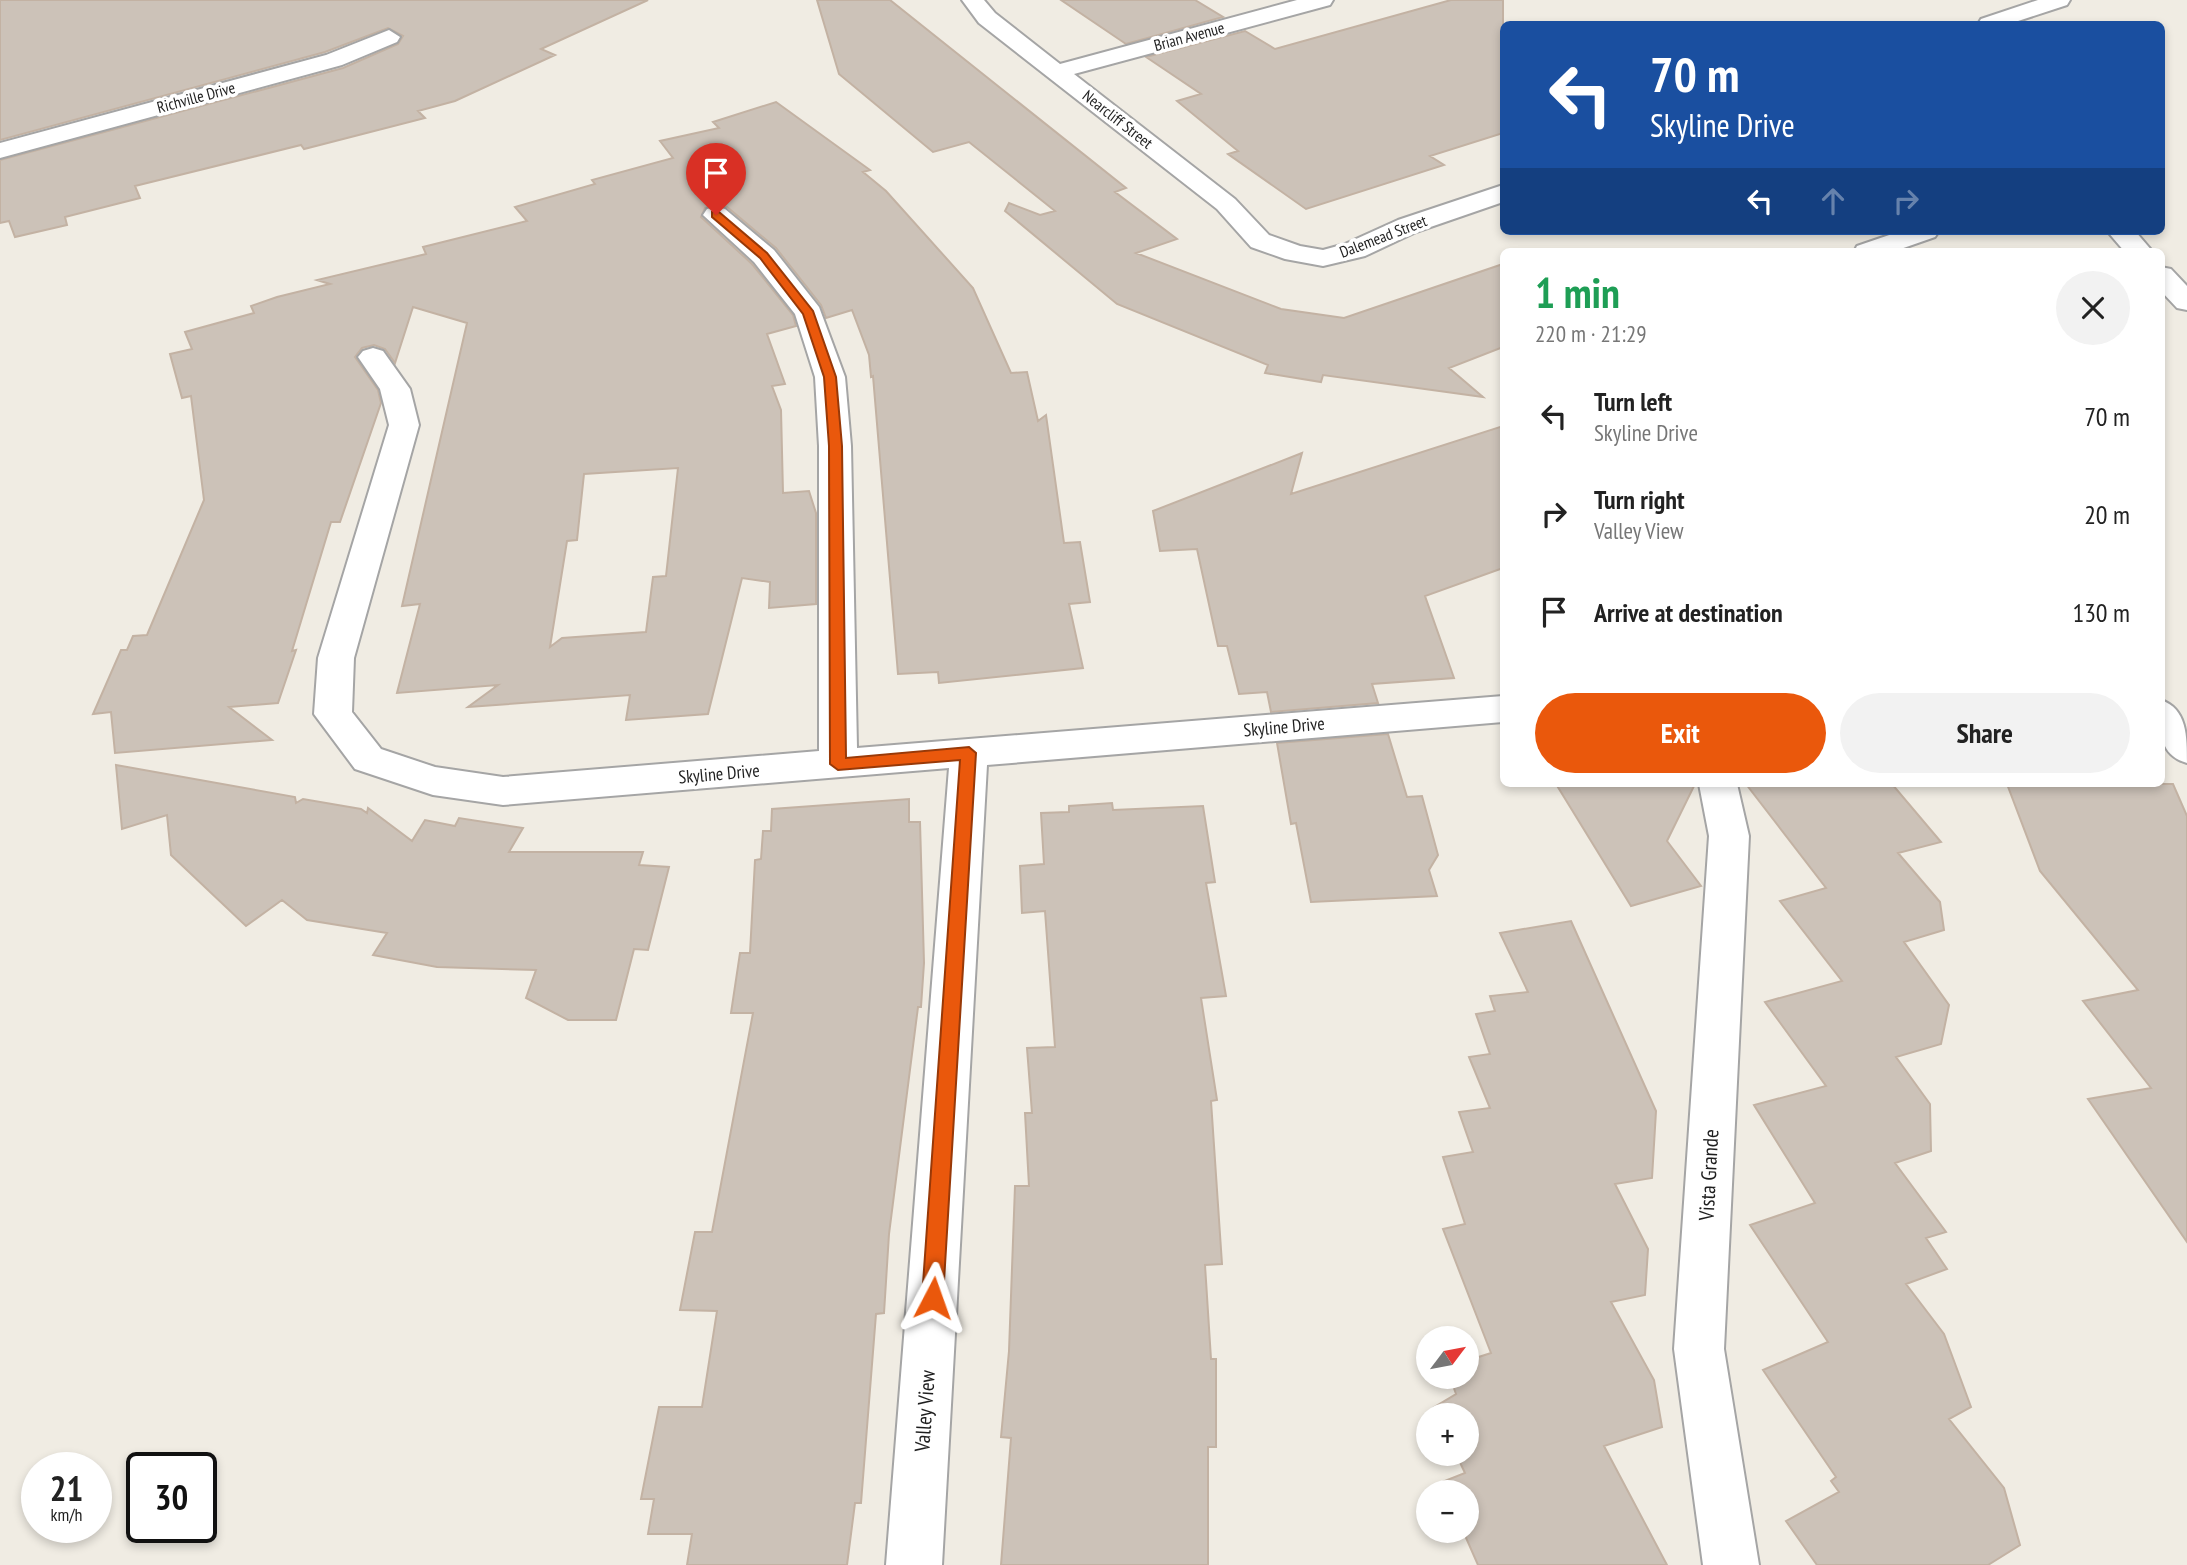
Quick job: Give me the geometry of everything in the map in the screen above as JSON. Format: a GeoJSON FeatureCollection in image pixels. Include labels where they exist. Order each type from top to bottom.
{"type":"FeatureCollection","features":[{"type":"Feature","properties":{"kind":"street","name":"Nearcliff Street"},"geometry":{"type":"LineString","coordinates":[[973,0],[987,18],[1226,204],[1261,241]]}},
{"type":"Feature","properties":{"kind":"street","name":"Brian Avenue"},"geometry":{"type":"LineString","coordinates":[[1056,72],[1322,0]]}},
{"type":"Feature","properties":{"kind":"street"},"geometry":{"type":"LineString","coordinates":[[1998,21],[2059,0]]}},
{"type":"Feature","properties":{"kind":"street","name":"Richville Drive"},"geometry":{"type":"LineString","coordinates":[[0,151],[334,60],[389,37]]}},
{"type":"Feature","properties":{"kind":"street","name":"Dalemead Street"},"geometry":{"type":"LineString","coordinates":[[1261,241],[1295,253],[1323,258],[1355,250],[1407,226],[1500,194]]}},
{"type":"Feature","properties":{"kind":"street"},"geometry":{"type":"LineString","coordinates":[[716,215],[764,256],[809,313],[830,377],[835,446],[838,764]]}},
{"type":"Feature","properties":{"kind":"street"},"geometry":{"type":"LineString","coordinates":[[1878,248],[1915,235]]}},
{"type":"Feature","properties":{"kind":"street"},"geometry":{"type":"LineString","coordinates":[[2124,235],[2136,248]]}},
{"type":"Feature","properties":{"kind":"street"},"geometry":{"type":"LineString","coordinates":[[2165,279],[2187,302]]}},
{"type":"Feature","properties":{"kind":"street","name":"Skyline Drive"},"geometry":{"type":"LineString","coordinates":[[373,357],[396,390],[404,425],[336,658],[333,715],[368,759],[433,781],[503,791],[1500,709]]}},
{"type":"Feature","properties":{"kind":"street"},"geometry":{"type":"LineString","coordinates":[[2165,720],[2180,746]]}},
{"type":"Feature","properties":{"kind":"street","name":"Valley View"},"geometry":{"type":"LineString","coordinates":[[915,1565],[969,753]]}},
{"type":"Feature","properties":{"kind":"street","name":"Vista Grande"},"geometry":{"type":"LineString","coordinates":[[1719,787],[1729,836],[1699,1349],[1731,1565]]}},
{"type":"Feature","properties":{"kind":"building"},"geometry":{"type":"Polygon","coordinates":[[[0,0],[648,0],[541,49],[555,55],[455,101],[418,111],[425,118],[304,149],[301,145],[135,186],[140,198],[65,217],[67,225],[15,237],[9,221],[0,223],[0,160],[343,68],[398,44],[403,36],[388,28],[325,52],[0,140],[0,0]]]}},
{"type":"Feature","properties":{"kind":"building"},"geometry":{"type":"Polygon","coordinates":[[[817,0],[890,0],[1126,188],[1115,192],[1177,239],[1136,253],[1281,309],[1344,318],[1500,265],[1500,348],[1449,368],[1483,397],[1323,375],[1321,382],[1265,373],[1268,365],[1117,304],[1005,211],[1009,203],[1040,215],[1055,211],[969,142],[933,152],[839,74],[817,0]]]}},
{"type":"Feature","properties":{"kind":"building"},"geometry":{"type":"Polygon","coordinates":[[[1061,0],[1195,0],[1223,17],[1126,44],[1061,0]]]}},
{"type":"Feature","properties":{"kind":"building"},"geometry":{"type":"Polygon","coordinates":[[[1451,0],[1503,0],[1503,21],[1500,21],[1500,134],[1430,156],[1444,165],[1306,209],[1228,154],[1238,151],[1177,101],[1201,94],[1146,57],[1245,31],[1275,49],[1451,0]]]}},
{"type":"Feature","properties":{"kind":"building"},"geometry":{"type":"Polygon","coordinates":[[[776,102],[870,170],[863,172],[886,191],[973,288],[1011,373],[1027,372],[1038,421],[1046,415],[1064,543],[1080,542],[1090,602],[1069,604],[1083,668],[939,683],[938,672],[898,674],[873,376],[871,377],[869,355],[852,310],[826,318],[821,305],[776,248],[727,207],[715,204],[705,208],[701,217],[752,264],[793,315],[796,326],[767,334],[785,384],[772,386],[781,410],[783,493],[809,491],[816,513],[816,604],[769,608],[770,582],[742,578],[708,714],[626,720],[630,695],[468,707],[498,685],[397,693],[420,604],[402,606],[467,323],[413,307],[395,363],[385,349],[374,345],[362,348],[355,357],[378,390],[381,403],[340,522],[331,522],[292,651],[296,650],[278,703],[229,707],[272,740],[115,753],[111,712],[93,714],[121,650],[127,650],[133,636],[147,635],[204,500],[191,396],[182,398],[170,354],[192,349],[185,332],[254,313],[251,306],[277,297],[330,284],[317,280],[426,254],[423,247],[527,221],[515,207],[595,184],[592,180],[673,158],[660,141],[719,128],[713,122],[776,102]],[[678,468],[584,474],[577,540],[567,541],[550,647],[562,638],[646,632],[653,577],[666,576],[678,468]]]}},
{"type":"Feature","properties":{"kind":"building"},"geometry":{"type":"Polygon","coordinates":[[[1500,427],[1500,569],[1425,596],[1454,678],[1372,684],[1378,703],[1271,712],[1267,692],[1239,694],[1227,646],[1218,646],[1197,549],[1160,551],[1153,511],[1302,453],[1291,494],[1500,427]]]}},
{"type":"Feature","properties":{"kind":"building"},"geometry":{"type":"Polygon","coordinates":[[[1388,734],[1407,797],[1422,796],[1438,855],[1429,870],[1437,896],[1311,902],[1296,823],[1291,824],[1277,743],[1388,734]]]}},
{"type":"Feature","properties":{"kind":"building"},"geometry":{"type":"Polygon","coordinates":[[[116,765],[295,797],[296,803],[303,799],[361,809],[367,813],[368,808],[412,841],[425,820],[455,826],[459,818],[523,828],[509,852],[643,852],[639,865],[669,867],[648,950],[634,949],[616,1020],[568,1020],[526,998],[536,970],[437,967],[373,955],[387,933],[307,920],[282,900],[246,926],[171,855],[167,815],[122,829],[116,765]]]}},
{"type":"Feature","properties":{"kind":"building"},"geometry":{"type":"Polygon","coordinates":[[[2165,784],[2173,784],[2187,816],[2187,1242],[2088,1099],[2151,1088],[2083,1001],[2138,990],[2040,871],[2008,787],[2165,787],[2165,784]]]}},
{"type":"Feature","properties":{"kind":"building"},"geometry":{"type":"Polygon","coordinates":[[[1558,787],[1694,787],[1667,841],[1701,886],[1631,906],[1558,787]]]}},
{"type":"Feature","properties":{"kind":"building"},"geometry":{"type":"Polygon","coordinates":[[[1748,787],[1895,787],[1941,842],[1898,853],[1940,902],[1944,930],[1904,942],[1949,1005],[1941,1044],[1896,1057],[1930,1104],[1931,1151],[1895,1163],[1946,1232],[1926,1238],[1947,1269],[1906,1284],[1944,1334],[1971,1407],[1949,1419],[2004,1488],[2020,1545],[1988,1565],[1817,1565],[1786,1521],[1839,1492],[1831,1481],[1836,1477],[1763,1370],[1828,1342],[1750,1225],[1815,1203],[1754,1105],[1826,1086],[1765,1002],[1842,981],[1780,901],[1826,888],[1748,787]]]}},
{"type":"Feature","properties":{"kind":"building"},"geometry":{"type":"Polygon","coordinates":[[[909,799],[909,822],[920,822],[924,963],[921,1007],[918,1007],[889,1234],[884,1313],[876,1314],[861,1503],[855,1503],[847,1565],[687,1565],[692,1534],[648,1534],[654,1499],[641,1499],[659,1407],[702,1407],[717,1311],[680,1310],[695,1232],[712,1232],[753,1013],[731,1013],[740,953],[750,953],[755,860],[761,859],[763,831],[771,831],[772,809],[909,799]]]}},
{"type":"Feature","properties":{"kind":"building"},"geometry":{"type":"Polygon","coordinates":[[[1112,803],[1113,810],[1203,806],[1215,882],[1206,883],[1226,996],[1201,998],[1217,1100],[1211,1101],[1222,1264],[1205,1265],[1211,1359],[1216,1359],[1216,1447],[1208,1447],[1208,1565],[1001,1565],[1011,1438],[1001,1437],[1009,1351],[1015,1186],[1029,1186],[1025,1113],[1032,1113],[1027,1048],[1055,1047],[1045,911],[1022,913],[1020,866],[1044,864],[1041,813],[1069,812],[1069,806],[1112,803]]]}},
{"type":"Feature","properties":{"kind":"building"},"geometry":{"type":"Polygon","coordinates":[[[1571,921],[1656,1111],[1652,1178],[1615,1184],[1648,1249],[1645,1295],[1611,1302],[1654,1380],[1662,1427],[1604,1446],[1667,1565],[1478,1565],[1468,1543],[1479,1543],[1479,1480],[1447,1480],[1465,1473],[1462,1466],[1479,1466],[1479,1403],[1441,1403],[1456,1394],[1455,1390],[1479,1390],[1479,1357],[1491,1353],[1443,1229],[1465,1224],[1443,1157],[1473,1152],[1459,1112],[1490,1108],[1469,1057],[1490,1054],[1476,1014],[1495,1011],[1490,996],[1528,992],[1500,933],[1571,921]]]}},
{"type":"Feature","properties":{"kind":"route"},"geometry":{"type":"LineString","coordinates":[[716,215],[764,256],[809,313],[830,377],[835,446],[838,764],[969,753],[933,1298]]}}]}
